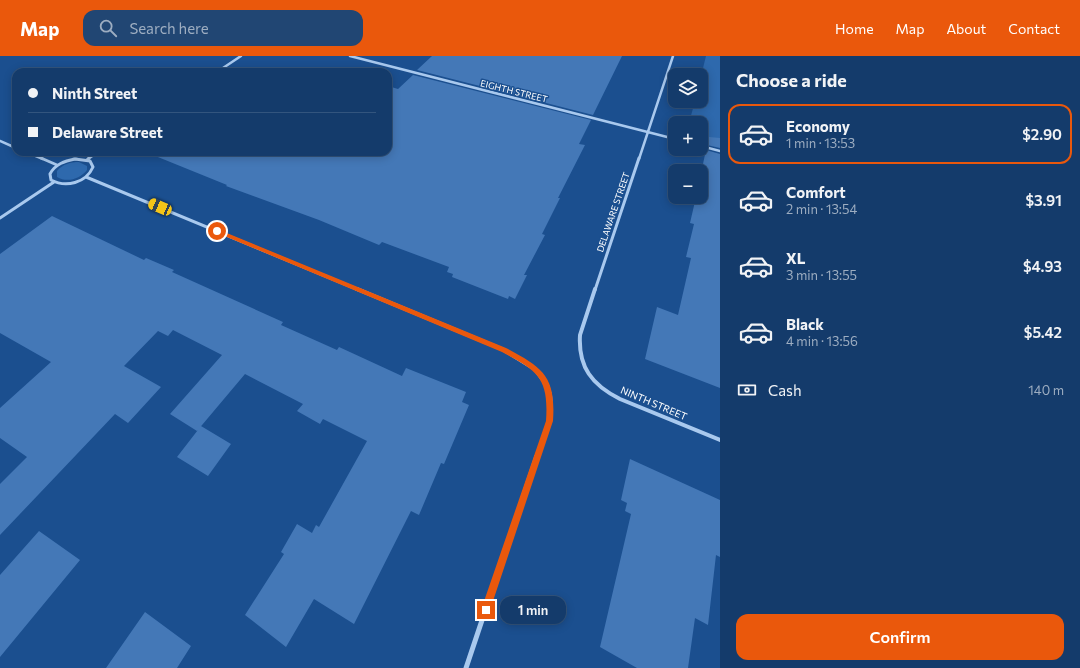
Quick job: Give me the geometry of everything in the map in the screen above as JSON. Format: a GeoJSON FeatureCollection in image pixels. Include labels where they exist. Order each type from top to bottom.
{"type":"FeatureCollection","features":[{"type":"Feature","properties":{"kind":"street"},"geometry":{"type":"LineString","coordinates":[[223,68],[241,56]]}},
{"type":"Feature","properties":{"kind":"street","name":"EIGHTH STREET"},"geometry":{"type":"LineString","coordinates":[[350,56],[668,137]]}},
{"type":"Feature","properties":{"kind":"street","name":"DELAWARE STREET"},"geometry":{"type":"LineString","coordinates":[[588,373],[582,360],[579,343],[580,335],[673,56]]}},
{"type":"Feature","properties":{"kind":"street"},"geometry":{"type":"LineString","coordinates":[[0,141],[12,146]]}},
{"type":"Feature","properties":{"kind":"street"},"geometry":{"type":"LineString","coordinates":[[708,148],[720,151]]}},
{"type":"Feature","properties":{"kind":"street"},"geometry":{"type":"LineString","coordinates":[[36,156],[57,165]]}},
{"type":"Feature","properties":{"kind":"street"},"geometry":{"type":"LineString","coordinates":[[87,160],[92,156]]}},
{"type":"Feature","properties":{"kind":"street"},"geometry":{"type":"LineString","coordinates":[[69,160],[87,160],[93,164],[90,174],[73,183],[66,184],[54,182],[50,177],[51,171],[57,165],[69,160]]}},
{"type":"Feature","properties":{"kind":"street"},"geometry":{"type":"LineString","coordinates":[[86,177],[504,350],[537,370],[546,383],[550,403],[549,421],[466,668]]}},
{"type":"Feature","properties":{"kind":"street"},"geometry":{"type":"LineString","coordinates":[[0,218],[54,182]]}},
{"type":"Feature","properties":{"kind":"street","name":"NINTH STREET"},"geometry":{"type":"LineString","coordinates":[[588,373],[597,384],[612,394],[720,440]]}},
{"type":"Feature","properties":{"kind":"shaded area"},"geometry":{"type":"Polygon","coordinates":[[[706,56],[720,56],[720,141],[708,138],[708,116],[691,116],[693,108],[708,108],[708,68],[703,68],[706,56]]]}},
{"type":"Feature","properties":{"kind":"shaded area"},"geometry":{"type":"Polygon","coordinates":[[[79,162],[87,166],[87,170],[81,176],[69,180],[57,177],[57,171],[64,165],[79,162]]]}},
{"type":"Feature","properties":{"kind":"building"},"geometry":{"type":"Polygon","coordinates":[[[432,56],[622,56],[593,115],[417,70],[432,56]]]}},
{"type":"Feature","properties":{"kind":"building"},"geometry":{"type":"Polygon","coordinates":[[[413,75],[591,120],[579,144],[585,145],[558,198],[560,198],[542,234],[545,235],[524,275],[527,275],[515,299],[509,296],[508,299],[452,277],[453,274],[447,272],[449,267],[382,242],[379,245],[319,220],[226,186],[227,185],[155,156],[392,156],[392,87],[398,89],[413,75]]]}},
{"type":"Feature","properties":{"kind":"building"},"geometry":{"type":"Polygon","coordinates":[[[709,137],[720,138],[720,148],[708,145],[709,137]]]}},
{"type":"Feature","properties":{"kind":"building"},"geometry":{"type":"Polygon","coordinates":[[[708,151],[720,154],[720,388],[645,359],[657,307],[678,315],[691,258],[686,257],[694,224],[690,223],[694,204],[708,204],[708,164],[703,164],[705,156],[708,156],[708,151]]]}},
{"type":"Feature","properties":{"kind":"building"},"geometry":{"type":"Polygon","coordinates":[[[52,216],[144,260],[146,258],[174,270],[172,272],[283,322],[281,325],[337,350],[339,347],[402,376],[406,368],[466,392],[462,402],[469,405],[444,464],[441,463],[419,515],[411,511],[354,624],[314,599],[286,647],[245,615],[284,554],[281,552],[297,524],[312,533],[316,525],[319,527],[367,441],[323,419],[320,424],[297,411],[303,404],[245,374],[197,431],[170,414],[222,355],[173,330],[168,336],[158,331],[124,366],[161,387],[128,423],[115,414],[0,535],[0,484],[27,457],[0,438],[0,408],[51,362],[0,333],[0,254],[52,216]]]}},
{"type":"Feature","properties":{"kind":"building"},"geometry":{"type":"Polygon","coordinates":[[[201,426],[231,444],[208,476],[177,457],[201,426]]]}},
{"type":"Feature","properties":{"kind":"building"},"geometry":{"type":"Polygon","coordinates":[[[630,459],[720,500],[720,557],[716,555],[708,625],[695,618],[688,668],[637,668],[600,647],[631,514],[625,511],[627,503],[621,500],[630,459]]]}},
{"type":"Feature","properties":{"kind":"building"},"geometry":{"type":"Polygon","coordinates":[[[39,531],[80,560],[0,657],[0,575],[39,531]]]}},
{"type":"Feature","properties":{"kind":"building"},"geometry":{"type":"Polygon","coordinates":[[[145,612],[191,646],[177,668],[106,668],[145,612]]]}},
{"type":"Feature","properties":{"kind":"route"},"geometry":{"type":"LineString","coordinates":[[217,231],[504,350],[521,358],[537,370],[541,375],[546,383],[549,394],[551,412],[549,421],[486,610]]}}]}
